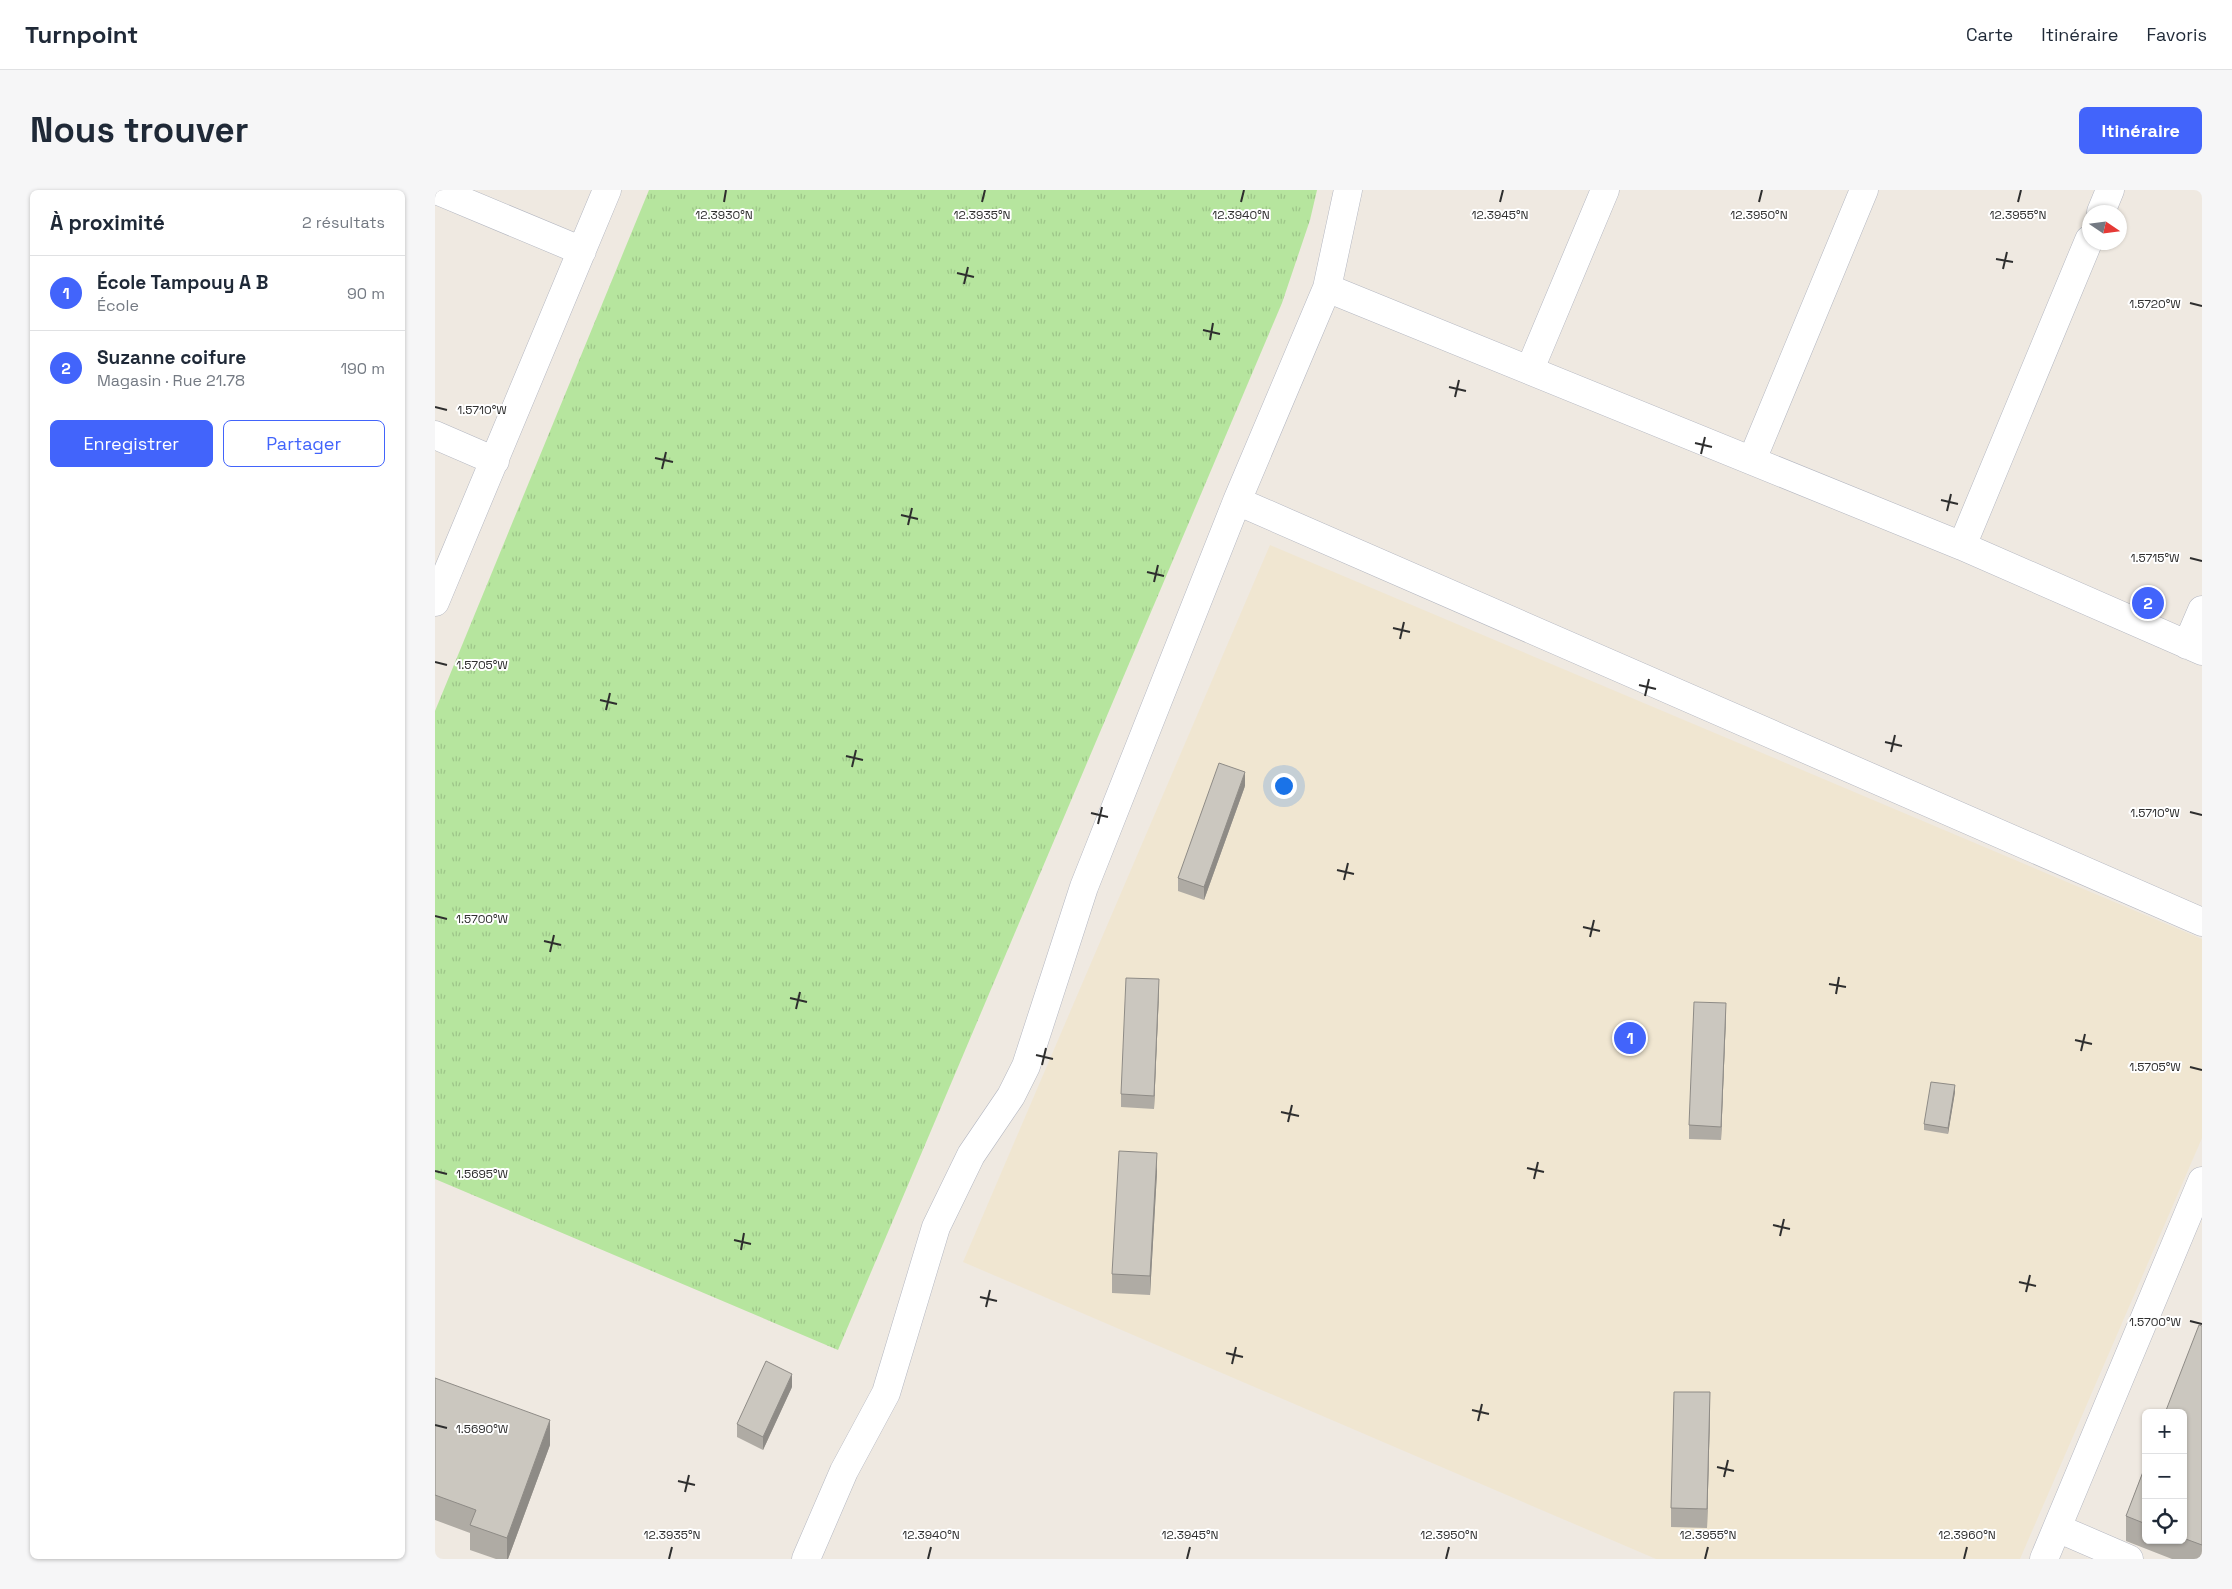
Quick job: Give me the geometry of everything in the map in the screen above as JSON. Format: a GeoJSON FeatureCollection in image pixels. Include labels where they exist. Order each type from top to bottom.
{"type":"FeatureCollection","features":[{"type":"Feature","properties":{"kind":"street"},"geometry":{"type":"LineString","coordinates":[[436,190],[582,251]]}},
{"type":"Feature","properties":{"kind":"street"},"geometry":{"type":"LineString","coordinates":[[435,602],[607,190]]}},
{"type":"Feature","properties":{"kind":"street"},"geometry":{"type":"LineString","coordinates":[[806,1559],[844,1471],[886,1393],[935,1227],[971,1154],[1011,1096],[1026,1066],[1084,887],[1237,501],[1327,288],[1348,190]]}},
{"type":"Feature","properties":{"kind":"street"},"geometry":{"type":"LineString","coordinates":[[1530,369],[1605,190]]}},
{"type":"Feature","properties":{"kind":"street"},"geometry":{"type":"LineString","coordinates":[[1752,460],[1864,190]]}},
{"type":"Feature","properties":{"kind":"street"},"geometry":{"type":"LineString","coordinates":[[2104,205],[2110,190]]}},
{"type":"Feature","properties":{"kind":"street"},"geometry":{"type":"LineString","coordinates":[[1962,546],[2085,250]]}},
{"type":"Feature","properties":{"kind":"street"},"geometry":{"type":"LineString","coordinates":[[1327,288],[1962,546],[2195,648],[2202,610]]}},
{"type":"Feature","properties":{"kind":"street"},"geometry":{"type":"LineString","coordinates":[[435,435],[495,461]]}},
{"type":"Feature","properties":{"kind":"street"},"geometry":{"type":"LineString","coordinates":[[1237,501],[2202,922]]}},
{"type":"Feature","properties":{"kind":"street"},"geometry":{"type":"LineString","coordinates":[[2044,1559],[2201,1185]]}},
{"type":"Feature","properties":{"kind":"street"},"geometry":{"type":"LineString","coordinates":[[2057,1528],[2129,1559]]}},
{"type":"Feature","properties":{"kind":"shaded area"},"geometry":{"type":"Polygon","coordinates":[[[1270,545],[2202,939],[2202,1138],[2020,1559],[1656,1559],[963,1262],[1270,545]]]}},
{"type":"Feature","properties":{"kind":"green space"},"geometry":{"type":"Polygon","coordinates":[[[649,190],[1317,190],[1310,220],[1282,303],[838,1350],[435,1179],[435,711],[649,190]]]}},
{"type":"Feature","properties":{"kind":"building"},"geometry":{"type":"Polygon","coordinates":[[[1219,763],[1245,772],[1204,887],[1178,878],[1219,763]]]}},
{"type":"Feature","properties":{"kind":"building"},"geometry":{"type":"Polygon","coordinates":[[[1126,978],[1159,979],[1154,1096],[1121,1094],[1126,978]]]}},
{"type":"Feature","properties":{"kind":"building"},"geometry":{"type":"Polygon","coordinates":[[[1694,1002],[1726,1003],[1721,1127],[1689,1125],[1694,1002]]]}},
{"type":"Feature","properties":{"kind":"building"},"geometry":{"type":"Polygon","coordinates":[[[1931,1082],[1955,1085],[1948,1128],[1924,1124],[1931,1082]]]}},
{"type":"Feature","properties":{"kind":"building"},"geometry":{"type":"Polygon","coordinates":[[[1119,1151],[1157,1153],[1150,1276],[1112,1274],[1119,1151]]]}},
{"type":"Feature","properties":{"kind":"building"},"geometry":{"type":"Polygon","coordinates":[[[2199,1325],[2202,1326],[2202,1545],[2187,1539],[2187,1409],[2167,1409],[2199,1325]]]}},
{"type":"Feature","properties":{"kind":"building"},"geometry":{"type":"Polygon","coordinates":[[[766,1361],[792,1374],[763,1437],[737,1424],[766,1361]]]}},
{"type":"Feature","properties":{"kind":"building"},"geometry":{"type":"Polygon","coordinates":[[[435,1378],[550,1420],[507,1538],[470,1525],[476,1510],[435,1495],[435,1378]]]}},
{"type":"Feature","properties":{"kind":"building"},"geometry":{"type":"Polygon","coordinates":[[[1674,1392],[1710,1392],[1707,1509],[1671,1508],[1674,1392]]]}},
{"type":"Feature","properties":{"kind":"building"},"geometry":{"type":"Polygon","coordinates":[[[2142,1474],[2142,1522],[2126,1516],[2142,1474]]]}},
{"type":"Feature","properties":{"kind":"place","name":"Suzanne coifure"},"geometry":{"type":"Point","coordinates":[2148,603]}},
{"type":"Feature","properties":{"kind":"place","name":"École Tampouy A B"},"geometry":{"type":"Point","coordinates":[1630,1038]}}]}
